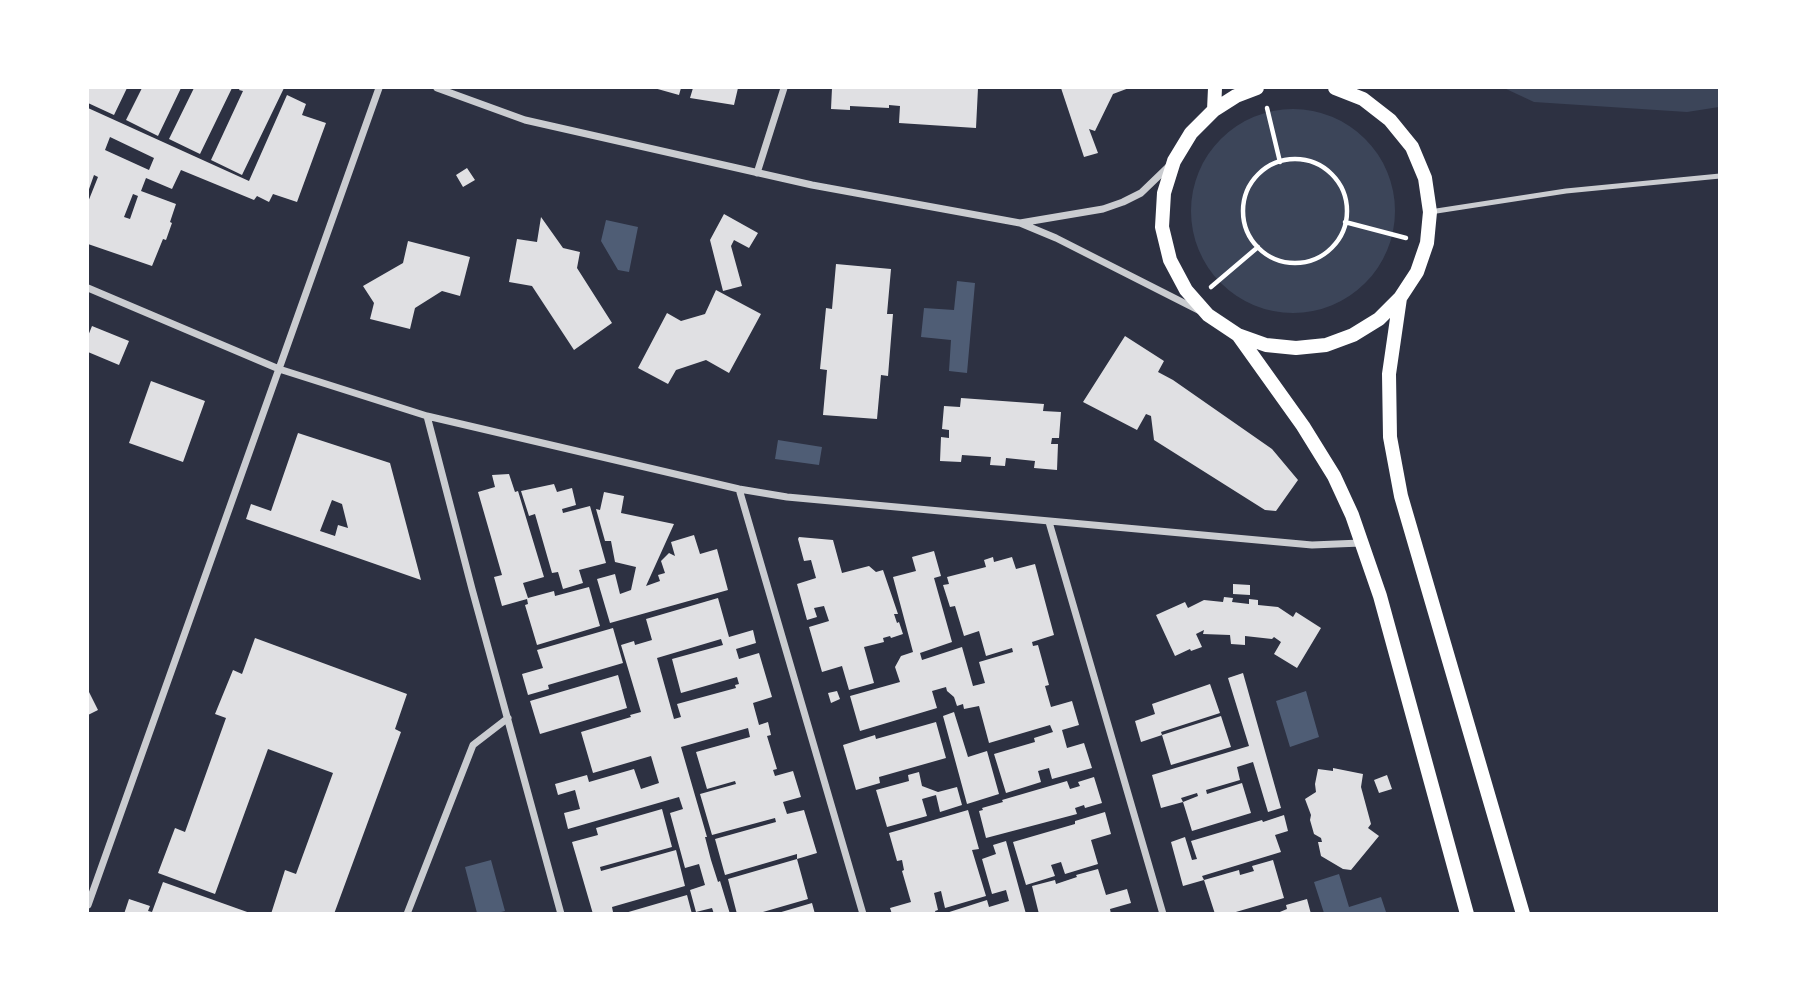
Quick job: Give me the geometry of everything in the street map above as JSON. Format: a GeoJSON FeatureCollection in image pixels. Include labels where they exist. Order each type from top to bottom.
{"type":"FeatureCollection","features":[{"type":"Feature","properties":{"kind":"main road"},"geometry":{"type":"LineString","coordinates":[[1214,88],[1214,110]]}},
{"type":"Feature","properties":{"kind":"main road"},"geometry":{"type":"LineString","coordinates":[[1335,88],[1363,99]]}},
{"type":"Feature","properties":{"kind":"main road"},"geometry":{"type":"LineString","coordinates":[[1261,94],[1236,96],[1214,110],[1191,133],[1174,161],[1164,193],[1163,227],[1170,260],[1186,290],[1208,315],[1238,335],[1266,345],[1296,348],[1326,345],[1353,335],[1379,319],[1400,298],[1417,272],[1427,243],[1430,212],[1425,178],[1412,147],[1390,120],[1353,88]]}},
{"type":"Feature","properties":{"kind":"main road"},"geometry":{"type":"LineString","coordinates":[[1400,298],[1389,374],[1390,437],[1401,496],[1523,914]]}},
{"type":"Feature","properties":{"kind":"main road"},"geometry":{"type":"LineString","coordinates":[[1238,335],[1303,426],[1334,476],[1352,515],[1380,596],[1467,914]]}},
{"type":"Feature","properties":{"kind":"street"},"geometry":{"type":"LineString","coordinates":[[88,905],[379,88]]}},
{"type":"Feature","properties":{"kind":"street"},"geometry":{"type":"LineString","coordinates":[[437,88],[525,120],[812,186],[1020,223],[1056,238],[1208,315]]}},
{"type":"Feature","properties":{"kind":"street"},"geometry":{"type":"LineString","coordinates":[[757,173],[784,88]]}},
{"type":"Feature","properties":{"kind":"street"},"geometry":{"type":"LineString","coordinates":[[1020,223],[1103,209],[1123,202],[1141,193],[1174,161]]}},
{"type":"Feature","properties":{"kind":"street"},"geometry":{"type":"LineString","coordinates":[[88,288],[279,369],[427,416],[739,489],[787,497],[1312,545],[1361,542]]}},
{"type":"Feature","properties":{"kind":"street"},"geometry":{"type":"LineString","coordinates":[[427,416],[561,914]]}},
{"type":"Feature","properties":{"kind":"street"},"geometry":{"type":"LineString","coordinates":[[739,489],[863,914]]}},
{"type":"Feature","properties":{"kind":"street"},"geometry":{"type":"LineString","coordinates":[[1049,522],[1163,914]]}},
{"type":"Feature","properties":{"kind":"street"},"geometry":{"type":"LineString","coordinates":[[407,914],[473,745],[508,718]]}},
{"type":"Feature","properties":{"kind":"lane"},"geometry":{"type":"LineString","coordinates":[[1430,212],[1566,191],[1720,176]]}},
{"type":"Feature","properties":{"kind":"path"},"geometry":{"type":"LineString","coordinates":[[1261,94],[1280,162]]}},
{"type":"Feature","properties":{"kind":"path"},"geometry":{"type":"LineString","coordinates":[[1301,160],[1318,164],[1331,174],[1341,187],[1347,202],[1345,222],[1342,235],[1332,248],[1317,258],[1300,263],[1282,261],[1266,254],[1253,241],[1245,226],[1243,208],[1256,177],[1269,166],[1301,160]]}},
{"type":"Feature","properties":{"kind":"path"},"geometry":{"type":"LineString","coordinates":[[1345,222],[1427,243]]}},
{"type":"Feature","properties":{"kind":"path"},"geometry":{"type":"LineString","coordinates":[[1195,300],[1258,247]]}},
{"type":"Feature","properties":{"kind":"shaded area"},"geometry":{"type":"Polygon","coordinates":[[[1504,88],[1719,88],[1719,107],[1687,112],[1534,102],[1504,88]]]}},
{"type":"Feature","properties":{"kind":"shaded area"},"geometry":{"type":"Polygon","coordinates":[[[1293,109],[1332,117],[1350,126],[1365,139],[1378,154],[1387,172],[1395,211],[1387,250],[1378,268],[1365,283],[1350,296],[1332,305],[1293,313],[1254,305],[1236,296],[1221,283],[1208,268],[1199,250],[1191,211],[1199,172],[1208,154],[1221,139],[1236,126],[1254,117],[1293,109]]]}},
{"type":"Feature","properties":{"kind":"shaded area"},"geometry":{"type":"Polygon","coordinates":[[[606,220],[638,227],[629,272],[618,270],[601,241],[606,220]]]}},
{"type":"Feature","properties":{"kind":"shaded area"},"geometry":{"type":"Polygon","coordinates":[[[957,281],[975,283],[967,373],[949,371],[951,340],[921,337],[924,308],[954,310],[957,281]]]}},
{"type":"Feature","properties":{"kind":"shaded area"},"geometry":{"type":"Polygon","coordinates":[[[778,440],[822,447],[819,465],[775,459],[778,440]]]}},
{"type":"Feature","properties":{"kind":"shaded area"},"geometry":{"type":"Polygon","coordinates":[[[1306,691],[1319,737],[1290,747],[1276,701],[1306,691]]]}},
{"type":"Feature","properties":{"kind":"shaded area"},"geometry":{"type":"Polygon","coordinates":[[[491,860],[505,911],[477,913],[465,867],[491,860]]]}},
{"type":"Feature","properties":{"kind":"shaded area"},"geometry":{"type":"Polygon","coordinates":[[[1339,874],[1349,907],[1381,897],[1386,912],[1324,913],[1314,882],[1339,874]]]}},
{"type":"Feature","properties":{"kind":"building"},"geometry":{"type":"Polygon","coordinates":[[[89,88],[127,88],[114,115],[88,103],[89,88]]]}},
{"type":"Feature","properties":{"kind":"building"},"geometry":{"type":"Polygon","coordinates":[[[142,88],[181,88],[158,136],[126,120],[142,88]]]}},
{"type":"Feature","properties":{"kind":"building"},"geometry":{"type":"Polygon","coordinates":[[[194,88],[232,88],[200,154],[169,139],[194,88]]]}},
{"type":"Feature","properties":{"kind":"building"},"geometry":{"type":"Polygon","coordinates":[[[284,88],[242,175],[211,160],[243,91],[239,90],[284,88]]]}},
{"type":"Feature","properties":{"kind":"building"},"geometry":{"type":"Polygon","coordinates":[[[654,88],[681,88],[679,95],[654,88]]]}},
{"type":"Feature","properties":{"kind":"building"},"geometry":{"type":"Polygon","coordinates":[[[693,88],[738,88],[734,105],[690,98],[693,88]]]}},
{"type":"Feature","properties":{"kind":"building"},"geometry":{"type":"Polygon","coordinates":[[[832,88],[978,88],[976,128],[899,123],[900,106],[850,106],[850,110],[831,109],[832,88]]]}},
{"type":"Feature","properties":{"kind":"building"},"geometry":{"type":"Polygon","coordinates":[[[1061,88],[1129,88],[1113,94],[1095,131],[1089,129],[1098,153],[1084,157],[1061,88]]]}},
{"type":"Feature","properties":{"kind":"building"},"geometry":{"type":"Polygon","coordinates":[[[287,95],[306,104],[302,115],[326,123],[297,202],[273,194],[269,202],[257,196],[254,200],[181,170],[172,189],[146,178],[141,191],[176,204],[166,240],[163,239],[152,266],[88,244],[88,202],[98,177],[94,175],[88,192],[88,108],[249,181],[287,95]],[[110,137],[105,150],[149,170],[154,158],[110,137]],[[133,194],[124,217],[130,219],[138,196],[133,194]]]}},
{"type":"Feature","properties":{"kind":"building"},"geometry":{"type":"Polygon","coordinates":[[[467,168],[475,180],[463,187],[456,175],[467,168]]]}},
{"type":"Feature","properties":{"kind":"building"},"geometry":{"type":"Polygon","coordinates":[[[724,214],[758,233],[749,248],[734,240],[731,246],[742,286],[723,291],[710,240],[724,214]]]}},
{"type":"Feature","properties":{"kind":"building"},"geometry":{"type":"Polygon","coordinates":[[[541,217],[563,248],[580,252],[577,268],[612,323],[574,350],[532,286],[509,282],[517,239],[537,242],[541,217]]]}},
{"type":"Feature","properties":{"kind":"building"},"geometry":{"type":"Polygon","coordinates":[[[408,241],[470,257],[460,296],[442,291],[415,308],[410,329],[370,319],[374,303],[363,286],[403,263],[408,241]]]}},
{"type":"Feature","properties":{"kind":"building"},"geometry":{"type":"Polygon","coordinates":[[[836,264],[891,269],[887,314],[893,314],[888,376],[881,375],[877,419],[823,415],[827,370],[820,369],[826,308],[832,309],[836,264]]]}},
{"type":"Feature","properties":{"kind":"building"},"geometry":{"type":"Polygon","coordinates":[[[716,290],[761,314],[729,373],[706,360],[676,370],[668,384],[638,368],[667,313],[681,321],[705,314],[716,290]]]}},
{"type":"Feature","properties":{"kind":"building"},"geometry":{"type":"Polygon","coordinates":[[[92,326],[129,341],[119,365],[88,352],[88,336],[92,326]]]}},
{"type":"Feature","properties":{"kind":"building"},"geometry":{"type":"Polygon","coordinates":[[[1125,336],[1164,361],[1158,372],[1272,449],[1298,480],[1276,511],[1265,510],[1154,440],[1151,416],[1146,414],[1137,430],[1083,402],[1125,336]]]}},
{"type":"Feature","properties":{"kind":"building"},"geometry":{"type":"Polygon","coordinates":[[[151,381],[205,401],[183,462],[129,443],[151,381]]]}},
{"type":"Feature","properties":{"kind":"building"},"geometry":{"type":"Polygon","coordinates":[[[961,398],[1044,404],[1043,411],[1061,412],[1059,438],[1052,438],[1051,444],[1058,444],[1057,470],[1034,468],[1035,461],[1006,458],[1005,466],[990,465],[991,457],[962,455],[961,462],[940,461],[941,437],[949,438],[949,430],[942,429],[944,406],[960,407],[961,398]]]}},
{"type":"Feature","properties":{"kind":"building"},"geometry":{"type":"Polygon","coordinates":[[[298,433],[390,463],[421,580],[246,519],[251,504],[271,511],[298,433]],[[332,500],[320,531],[335,536],[338,525],[348,528],[342,504],[332,500]]]}},
{"type":"Feature","properties":{"kind":"building"},"geometry":{"type":"Polygon","coordinates":[[[509,474],[515,492],[518,491],[544,577],[523,583],[528,598],[554,591],[555,596],[589,587],[600,626],[537,645],[525,605],[528,604],[527,599],[502,606],[494,577],[502,575],[478,492],[495,487],[492,475],[509,474]]]}},
{"type":"Feature","properties":{"kind":"building"},"geometry":{"type":"Polygon","coordinates":[[[554,484],[557,492],[572,488],[576,505],[562,509],[563,513],[590,506],[606,563],[579,570],[583,583],[563,589],[558,572],[552,573],[535,514],[529,516],[521,491],[554,484]]]}},
{"type":"Feature","properties":{"kind":"building"},"geometry":{"type":"Polygon","coordinates":[[[604,492],[624,496],[621,513],[674,524],[646,586],[660,581],[658,575],[665,573],[661,561],[669,553],[675,556],[671,542],[694,535],[700,554],[717,549],[728,590],[610,623],[597,579],[615,574],[620,594],[631,590],[636,567],[615,562],[611,541],[605,541],[596,509],[600,510],[604,492]]]}},
{"type":"Feature","properties":{"kind":"building"},"geometry":{"type":"Polygon","coordinates":[[[799,537],[833,540],[842,573],[869,566],[876,572],[883,570],[898,614],[894,614],[903,634],[883,638],[884,642],[864,647],[874,683],[849,690],[842,666],[822,672],[809,627],[829,621],[824,606],[814,608],[817,617],[807,620],[797,584],[816,578],[811,560],[804,561],[799,537]]]}},
{"type":"Feature","properties":{"kind":"building"},"geometry":{"type":"Polygon","coordinates":[[[934,551],[941,576],[934,578],[952,642],[920,653],[922,660],[962,647],[973,686],[985,683],[979,662],[1013,652],[1012,648],[986,656],[979,631],[964,636],[955,606],[950,607],[943,585],[949,584],[947,577],[986,567],[984,560],[993,557],[994,562],[1012,557],[1016,569],[1035,564],[1054,635],[1032,642],[1033,646],[1038,645],[1049,685],[1045,686],[1051,707],[1072,701],[1079,725],[1062,730],[1067,748],[1084,743],[1092,768],[1052,779],[1049,768],[1038,771],[1041,782],[1006,793],[994,754],[1035,742],[1034,738],[1053,732],[1050,725],[989,743],[979,706],[964,709],[963,704],[957,706],[946,687],[932,691],[937,708],[860,731],[850,696],[900,682],[895,667],[901,656],[913,652],[893,577],[916,571],[912,557],[934,551]]]}},
{"type":"Feature","properties":{"kind":"building"},"geometry":{"type":"Polygon","coordinates":[[[1233,584],[1250,585],[1250,595],[1233,594],[1233,584]]]}},
{"type":"Feature","properties":{"kind":"building"},"geometry":{"type":"Polygon","coordinates":[[[1224,597],[1233,598],[1232,602],[1249,604],[1249,599],[1258,600],[1258,605],[1278,607],[1293,617],[1296,612],[1321,628],[1297,668],[1274,654],[1281,642],[1274,637],[1245,636],[1245,645],[1231,644],[1230,635],[1203,634],[1204,630],[1196,634],[1202,647],[1175,656],[1156,615],[1185,602],[1188,608],[1204,600],[1223,602],[1224,597]]]}},
{"type":"Feature","properties":{"kind":"building"},"geometry":{"type":"Polygon","coordinates":[[[718,598],[729,637],[753,630],[756,643],[736,649],[739,659],[759,653],[772,697],[753,703],[759,725],[768,722],[771,735],[767,736],[777,769],[773,770],[775,776],[793,771],[801,797],[783,802],[787,814],[804,810],[817,853],[797,859],[797,854],[725,875],[715,839],[776,822],[775,818],[712,835],[700,794],[736,784],[735,781],[707,789],[696,752],[750,737],[748,728],[681,747],[711,860],[730,914],[714,914],[712,908],[696,912],[690,890],[705,885],[699,864],[685,868],[670,813],[683,809],[679,797],[568,829],[564,813],[580,809],[575,790],[558,795],[555,784],[587,775],[589,782],[634,769],[641,789],[659,783],[651,756],[593,773],[581,732],[641,712],[621,645],[634,641],[635,645],[652,640],[646,619],[718,598]],[[721,639],[657,658],[674,719],[681,717],[677,704],[736,688],[735,685],[739,684],[737,677],[681,693],[672,659],[723,645],[721,639]]]}},
{"type":"Feature","properties":{"kind":"building"},"geometry":{"type":"Polygon","coordinates":[[[613,628],[623,663],[548,685],[549,689],[528,695],[522,674],[543,668],[537,650],[613,628]]]}},
{"type":"Feature","properties":{"kind":"building"},"geometry":{"type":"Polygon","coordinates":[[[255,638],[407,694],[395,729],[401,732],[334,914],[271,914],[285,870],[296,874],[333,773],[268,749],[215,894],[158,873],[175,828],[185,832],[226,718],[215,714],[233,670],[242,674],[255,638]]]}},
{"type":"Feature","properties":{"kind":"building"},"geometry":{"type":"Polygon","coordinates":[[[1243,673],[1281,808],[1268,812],[1253,762],[1237,767],[1240,780],[1206,790],[1207,794],[1242,783],[1251,813],[1192,831],[1183,802],[1161,808],[1152,775],[1249,746],[1228,678],[1243,673]],[[1197,793],[1181,798],[1183,802],[1198,796],[1197,793]]]}},
{"type":"Feature","properties":{"kind":"building"},"geometry":{"type":"Polygon","coordinates":[[[618,675],[627,708],[540,734],[530,701],[618,675]]]}},
{"type":"Feature","properties":{"kind":"building"},"geometry":{"type":"Polygon","coordinates":[[[1210,684],[1220,713],[1161,732],[1162,735],[1141,742],[1135,721],[1155,714],[1152,704],[1210,684]]]}},
{"type":"Feature","properties":{"kind":"building"},"geometry":{"type":"Polygon","coordinates":[[[88,690],[98,710],[88,715],[88,690]]]}},
{"type":"Feature","properties":{"kind":"building"},"geometry":{"type":"Polygon","coordinates":[[[837,691],[840,699],[831,703],[828,693],[837,691]]]}},
{"type":"Feature","properties":{"kind":"building"},"geometry":{"type":"Polygon","coordinates":[[[954,712],[968,757],[987,751],[999,794],[967,804],[943,716],[954,712]]]}},
{"type":"Feature","properties":{"kind":"building"},"geometry":{"type":"Polygon","coordinates":[[[1221,716],[1231,747],[1171,765],[1162,735],[1221,716]]]}},
{"type":"Feature","properties":{"kind":"building"},"geometry":{"type":"Polygon","coordinates":[[[936,722],[946,758],[879,777],[880,783],[856,790],[843,745],[936,722]]]}},
{"type":"Feature","properties":{"kind":"building"},"geometry":{"type":"Polygon","coordinates":[[[1333,768],[1363,774],[1361,787],[1371,824],[1368,828],[1379,836],[1351,870],[1343,869],[1321,856],[1318,842],[1322,842],[1321,838],[1314,834],[1305,799],[1316,792],[1318,769],[1333,771],[1333,768]]]}},
{"type":"Feature","properties":{"kind":"building"},"geometry":{"type":"Polygon","coordinates":[[[919,772],[922,786],[938,792],[957,787],[962,805],[940,812],[936,795],[922,799],[927,816],[887,827],[876,790],[909,781],[908,775],[919,772]]]}},
{"type":"Feature","properties":{"kind":"building"},"geometry":{"type":"Polygon","coordinates":[[[1387,775],[1392,789],[1379,793],[1374,780],[1387,775]]]}},
{"type":"Feature","properties":{"kind":"building"},"geometry":{"type":"Polygon","coordinates":[[[1094,777],[1102,803],[1075,808],[1077,814],[986,838],[979,811],[983,810],[982,808],[1067,781],[1070,789],[1080,786],[1078,782],[1094,777]]]}},
{"type":"Feature","properties":{"kind":"building"},"geometry":{"type":"Polygon","coordinates":[[[662,809],[672,847],[600,867],[601,871],[676,850],[685,886],[612,907],[613,912],[593,914],[572,842],[598,835],[596,828],[662,809]]]}},
{"type":"Feature","properties":{"kind":"building"},"geometry":{"type":"Polygon","coordinates":[[[968,810],[979,849],[972,850],[986,896],[945,908],[941,891],[934,893],[938,910],[935,911],[936,914],[892,914],[890,908],[911,902],[902,871],[902,860],[897,861],[889,833],[968,810]]]}},
{"type":"Feature","properties":{"kind":"building"},"geometry":{"type":"Polygon","coordinates":[[[1105,812],[1111,834],[1091,840],[1098,864],[1065,874],[1061,862],[1051,865],[1055,876],[1026,885],[1013,842],[1075,824],[1075,821],[1105,812]]]}},
{"type":"Feature","properties":{"kind":"building"},"geometry":{"type":"Polygon","coordinates":[[[1284,815],[1288,831],[1275,835],[1281,852],[1202,876],[1204,880],[1183,886],[1171,842],[1185,837],[1192,860],[1197,859],[1191,841],[1284,815]]]}},
{"type":"Feature","properties":{"kind":"building"},"geometry":{"type":"Polygon","coordinates":[[[1006,841],[1026,914],[943,914],[987,900],[989,907],[1009,901],[1006,890],[992,894],[982,859],[996,854],[993,845],[1006,841]]]}},
{"type":"Feature","properties":{"kind":"building"},"geometry":{"type":"Polygon","coordinates":[[[797,859],[808,899],[756,914],[737,914],[728,879],[797,859]]]}},
{"type":"Feature","properties":{"kind":"building"},"geometry":{"type":"Polygon","coordinates":[[[1273,860],[1284,898],[1229,914],[1215,914],[1204,880],[1239,870],[1240,875],[1254,871],[1252,866],[1273,860]]]}},
{"type":"Feature","properties":{"kind":"building"},"geometry":{"type":"Polygon","coordinates":[[[1098,869],[1106,895],[1127,889],[1131,903],[1110,909],[1111,914],[1039,914],[1032,886],[1055,880],[1056,884],[1098,869]]]}},
{"type":"Feature","properties":{"kind":"building"},"geometry":{"type":"Polygon","coordinates":[[[163,882],[250,914],[124,914],[129,899],[150,906],[148,911],[152,912],[163,882]]]}},
{"type":"Feature","properties":{"kind":"building"},"geometry":{"type":"Polygon","coordinates":[[[687,895],[692,914],[625,914],[625,913],[687,895]]]}},
{"type":"Feature","properties":{"kind":"building"},"geometry":{"type":"Polygon","coordinates":[[[1307,899],[1311,914],[1275,914],[1287,909],[1286,905],[1307,899]]]}},
{"type":"Feature","properties":{"kind":"building"},"geometry":{"type":"Polygon","coordinates":[[[812,903],[815,914],[778,914],[778,913],[812,903]]]}}]}
